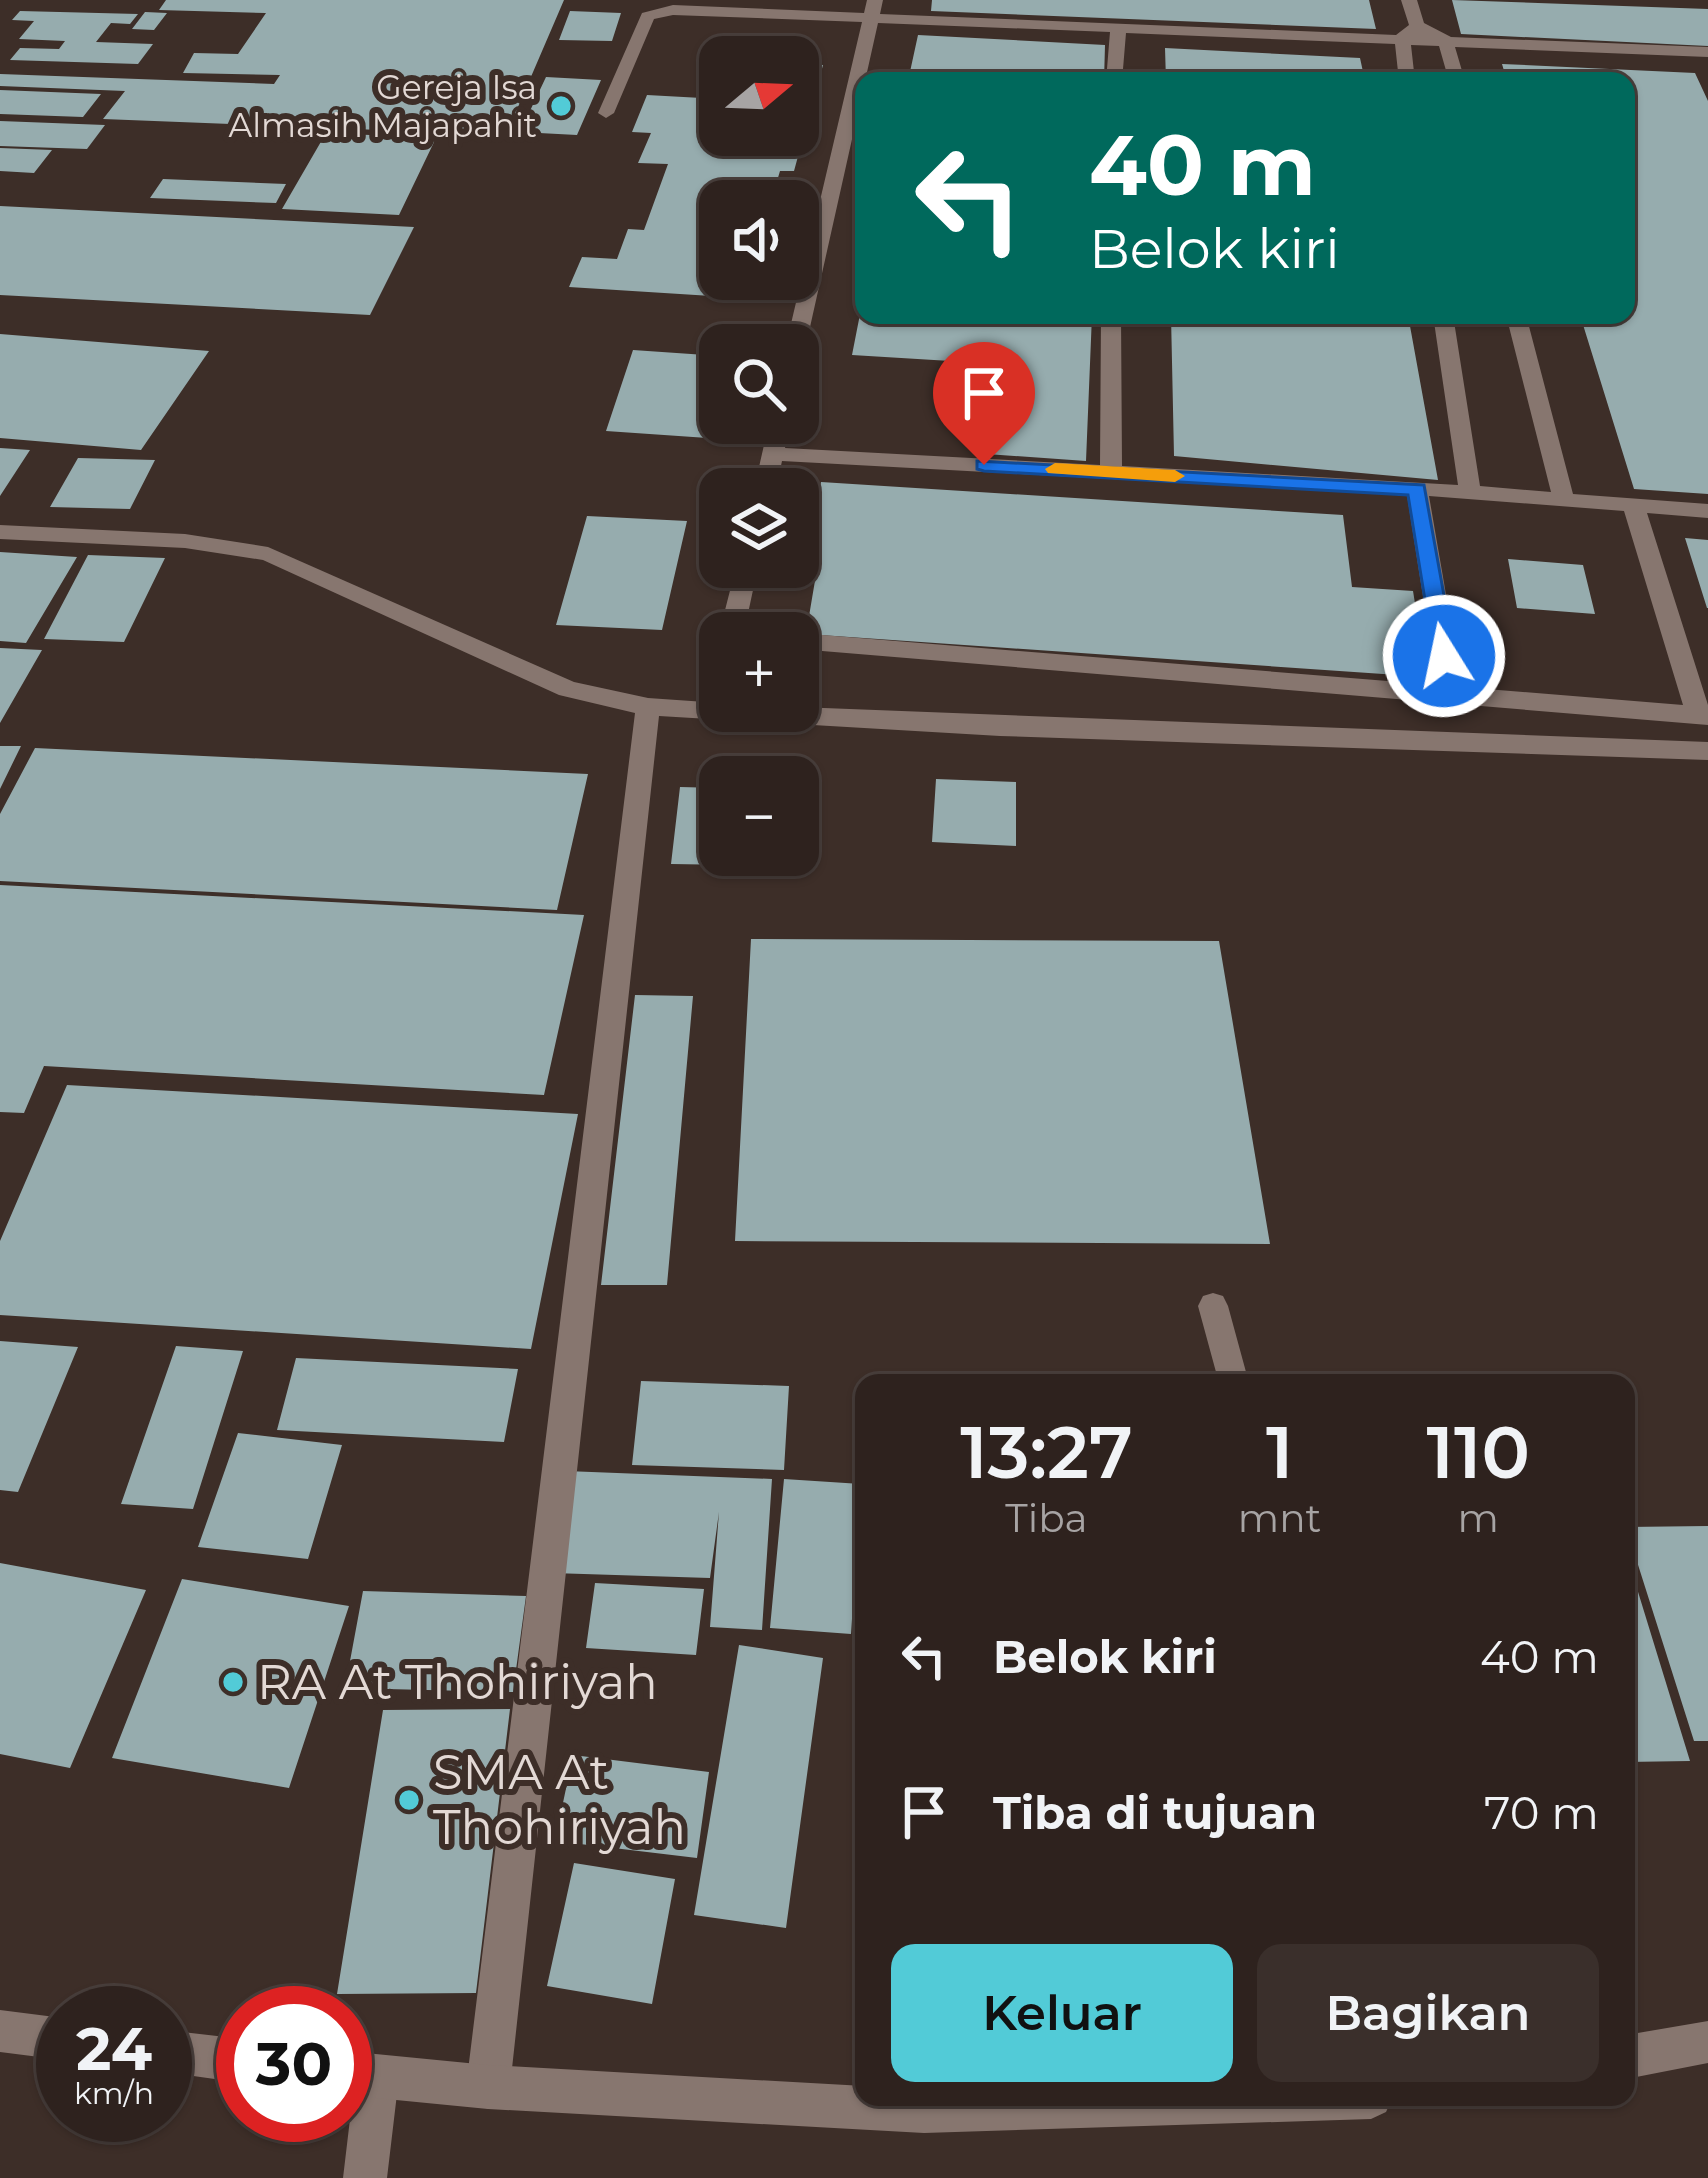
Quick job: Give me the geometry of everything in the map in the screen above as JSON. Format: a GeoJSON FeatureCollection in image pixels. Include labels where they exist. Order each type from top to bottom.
{"type":"FeatureCollection","features":[{"type":"Feature","properties":{"kind":"street"},"geometry":{"type":"LineString","coordinates":[[1407,72],[1409,0]]}},
{"type":"Feature","properties":{"kind":"street"},"geometry":{"type":"LineString","coordinates":[[860,72],[874,10]]}},
{"type":"Feature","properties":{"kind":"street"},"geometry":{"type":"LineString","coordinates":[[606,112],[653,13],[874,10],[1118,28],[1409,32],[1445,40],[1706,56]]}},
{"type":"Feature","properties":{"kind":"street"},"geometry":{"type":"LineString","coordinates":[[1115,72],[1118,28]]}},
{"type":"Feature","properties":{"kind":"street"},"geometry":{"type":"LineString","coordinates":[[1445,40],[1454,72]]}},
{"type":"Feature","properties":{"kind":"street"},"geometry":{"type":"LineString","coordinates":[[801,324],[855,92]]}},
{"type":"Feature","properties":{"kind":"street"},"geometry":{"type":"LineString","coordinates":[[1111,324],[1111,472]]}},
{"type":"Feature","properties":{"kind":"street"},"geometry":{"type":"LineString","coordinates":[[1444,324],[1470,492]]}},
{"type":"Feature","properties":{"kind":"street"},"geometry":{"type":"LineString","coordinates":[[1518,324],[1564,500]]}},
{"type":"Feature","properties":{"kind":"street"},"geometry":{"type":"LineString","coordinates":[[770,468],[775,444]]}},
{"type":"Feature","properties":{"kind":"street"},"geometry":{"type":"LineString","coordinates":[[773,454],[1470,492],[1708,511]]}},
{"type":"Feature","properties":{"kind":"street"},"geometry":{"type":"LineString","coordinates":[[1417,489],[1451,698]]}},
{"type":"Feature","properties":{"kind":"street"},"geometry":{"type":"LineString","coordinates":[[819,643],[1704,716],[1633,506]]}},
{"type":"Feature","properties":{"kind":"street"},"geometry":{"type":"LineString","coordinates":[[0,532],[185,541],[268,554],[568,689],[648,707],[1000,727],[1708,751]]}},
{"type":"Feature","properties":{"kind":"street"},"geometry":{"type":"LineString","coordinates":[[488,2087],[648,707]]}},
{"type":"Feature","properties":{"kind":"street"},"geometry":{"type":"LineString","coordinates":[[0,2031],[36,2035]]}},
{"type":"Feature","properties":{"kind":"street"},"geometry":{"type":"LineString","coordinates":[[1635,2055],[1708,2042]]}},
{"type":"Feature","properties":{"kind":"street"},"geometry":{"type":"LineString","coordinates":[[372,2076],[923,2111],[1090,2106]]}},
{"type":"Feature","properties":{"kind":"street"},"geometry":{"type":"LineString","coordinates":[[364,2142],[365,2178]]}},
{"type":"Feature","properties":{"kind":"lane"},"geometry":{"type":"LineString","coordinates":[[1213,1306],[1232,1374]]}},
{"type":"Feature","properties":{"kind":"building"},"geometry":{"type":"Polygon","coordinates":[[[166,0],[564,0],[506,135],[103,119],[125,91],[0,86],[0,74],[274,84],[280,75],[183,73],[194,53],[238,54],[266,13],[159,10],[166,0]]]}},
{"type":"Feature","properties":{"kind":"building"},"geometry":{"type":"Polygon","coordinates":[[[932,0],[1369,0],[1376,29],[931,11],[932,0]]]}},
{"type":"Feature","properties":{"kind":"building"},"geometry":{"type":"Polygon","coordinates":[[[1452,0],[1708,9],[1708,46],[1461,34],[1452,0]]]}},
{"type":"Feature","properties":{"kind":"building"},"geometry":{"type":"Polygon","coordinates":[[[20,11],[138,14],[130,24],[111,23],[96,42],[153,44],[138,64],[10,60],[20,48],[59,49],[65,41],[19,39],[34,21],[12,20],[20,11]]]}},
{"type":"Feature","properties":{"kind":"building"},"geometry":{"type":"Polygon","coordinates":[[[570,11],[621,13],[612,41],[559,40],[570,11]]]}},
{"type":"Feature","properties":{"kind":"building"},"geometry":{"type":"Polygon","coordinates":[[[145,12],[167,13],[154,30],[132,29],[145,12]]]}},
{"type":"Feature","properties":{"kind":"building"},"geometry":{"type":"Polygon","coordinates":[[[918,35],[1105,45],[1104,72],[910,72],[918,35]]]}},
{"type":"Feature","properties":{"kind":"building"},"geometry":{"type":"Polygon","coordinates":[[[1165,48],[1360,58],[1363,72],[1166,72],[1165,48]]]}},
{"type":"Feature","properties":{"kind":"building"},"geometry":{"type":"Polygon","coordinates":[[[1502,64],[1695,73],[1708,101],[1708,494],[1634,489],[1583,324],[1635,324],[1635,72],[1504,72],[1502,64]]]}},
{"type":"Feature","properties":{"kind":"building","name":"Gereja Isa Almasih Majapahit"},"geometry":{"type":"Polygon","coordinates":[[[546,77],[601,80],[577,135],[520,132],[546,77]]]}},
{"type":"Feature","properties":{"kind":"building"},"geometry":{"type":"Polygon","coordinates":[[[0,90],[101,94],[83,117],[0,114],[0,90]]]}},
{"type":"Feature","properties":{"kind":"building"},"geometry":{"type":"Polygon","coordinates":[[[647,95],[699,98],[699,156],[798,156],[794,171],[780,171],[777,180],[699,180],[699,295],[569,287],[582,257],[617,259],[628,229],[644,230],[668,164],[638,163],[651,133],[632,132],[647,95]]]}},
{"type":"Feature","properties":{"kind":"building"},"geometry":{"type":"Polygon","coordinates":[[[0,121],[105,125],[87,149],[0,146],[0,121]]]}},
{"type":"Feature","properties":{"kind":"building"},"geometry":{"type":"Polygon","coordinates":[[[326,133],[436,138],[399,215],[282,209],[326,133]]]}},
{"type":"Feature","properties":{"kind":"building"},"geometry":{"type":"Polygon","coordinates":[[[0,148],[52,150],[34,173],[0,171],[0,148]]]}},
{"type":"Feature","properties":{"kind":"building"},"geometry":{"type":"Polygon","coordinates":[[[163,179],[286,184],[276,203],[150,198],[163,179]]]}},
{"type":"Feature","properties":{"kind":"building"},"geometry":{"type":"Polygon","coordinates":[[[0,206],[414,227],[370,315],[0,295],[0,206]]]}},
{"type":"Feature","properties":{"kind":"building"},"geometry":{"type":"Polygon","coordinates":[[[858,324],[1092,324],[1086,461],[972,453],[983,363],[852,355],[858,324]]]}},
{"type":"Feature","properties":{"kind":"building"},"geometry":{"type":"Polygon","coordinates":[[[1171,324],[1410,324],[1438,480],[1174,456],[1171,324]]]}},
{"type":"Feature","properties":{"kind":"building"},"geometry":{"type":"Polygon","coordinates":[[[0,334],[209,351],[141,450],[0,438],[0,334]]]}},
{"type":"Feature","properties":{"kind":"building"},"geometry":{"type":"Polygon","coordinates":[[[633,350],[699,355],[699,437],[606,431],[633,350]]]}},
{"type":"Feature","properties":{"kind":"building"},"geometry":{"type":"Polygon","coordinates":[[[0,448],[30,450],[0,496],[0,448]]]}},
{"type":"Feature","properties":{"kind":"building"},"geometry":{"type":"Polygon","coordinates":[[[78,458],[155,460],[130,509],[50,507],[78,458]]]}},
{"type":"Feature","properties":{"kind":"building"},"geometry":{"type":"Polygon","coordinates":[[[821,482],[1343,515],[1352,587],[1413,591],[1427,677],[819,635],[819,612],[810,612],[814,588],[819,588],[821,482]]]}},
{"type":"Feature","properties":{"kind":"building"},"geometry":{"type":"Polygon","coordinates":[[[587,516],[687,521],[662,630],[556,625],[587,516]]]}},
{"type":"Feature","properties":{"kind":"building"},"geometry":{"type":"Polygon","coordinates":[[[1685,538],[1708,540],[1708,608],[1707,608],[1685,538]]]}},
{"type":"Feature","properties":{"kind":"building"},"geometry":{"type":"Polygon","coordinates":[[[0,552],[77,557],[26,643],[0,641],[0,552]]]}},
{"type":"Feature","properties":{"kind":"building"},"geometry":{"type":"Polygon","coordinates":[[[88,555],[165,558],[124,642],[44,639],[88,555]]]}},
{"type":"Feature","properties":{"kind":"building"},"geometry":{"type":"Polygon","coordinates":[[[1508,559],[1583,565],[1595,614],[1517,608],[1508,559]]]}},
{"type":"Feature","properties":{"kind":"building"},"geometry":{"type":"Polygon","coordinates":[[[0,648],[42,650],[0,723],[0,648]]]}},
{"type":"Feature","properties":{"kind":"building"},"geometry":{"type":"Polygon","coordinates":[[[0,746],[21,746],[0,789],[0,746]]]}},
{"type":"Feature","properties":{"kind":"building"},"geometry":{"type":"Polygon","coordinates":[[[35,748],[588,774],[557,910],[0,881],[0,814],[35,748]]]}},
{"type":"Feature","properties":{"kind":"building"},"geometry":{"type":"Polygon","coordinates":[[[936,779],[1016,782],[1016,846],[932,842],[936,779]]]}},
{"type":"Feature","properties":{"kind":"building"},"geometry":{"type":"Polygon","coordinates":[[[680,787],[699,787],[699,864],[671,864],[680,787]]]}},
{"type":"Feature","properties":{"kind":"building"},"geometry":{"type":"Polygon","coordinates":[[[0,885],[584,915],[544,1095],[44,1066],[24,1113],[0,1112],[0,885]]]}},
{"type":"Feature","properties":{"kind":"building"},"geometry":{"type":"Polygon","coordinates":[[[751,939],[1219,941],[1270,1244],[735,1241],[751,939]]]}},
{"type":"Feature","properties":{"kind":"building"},"geometry":{"type":"Polygon","coordinates":[[[635,995],[693,996],[667,1285],[601,1285],[635,995]]]}},
{"type":"Feature","properties":{"kind":"building"},"geometry":{"type":"Polygon","coordinates":[[[67,1085],[578,1114],[531,1349],[0,1315],[0,1241],[67,1085]]]}},
{"type":"Feature","properties":{"kind":"building"},"geometry":{"type":"Polygon","coordinates":[[[0,1341],[78,1347],[18,1492],[0,1490],[0,1341]]]}},
{"type":"Feature","properties":{"kind":"building"},"geometry":{"type":"Polygon","coordinates":[[[176,1346],[243,1351],[193,1509],[121,1504],[176,1346]]]}},
{"type":"Feature","properties":{"kind":"building"},"geometry":{"type":"Polygon","coordinates":[[[296,1358],[518,1369],[504,1442],[277,1430],[296,1358]]]}},
{"type":"Feature","properties":{"kind":"building"},"geometry":{"type":"Polygon","coordinates":[[[641,1381],[789,1386],[784,1470],[632,1465],[641,1381]]]}},
{"type":"Feature","properties":{"kind":"building"},"geometry":{"type":"Polygon","coordinates":[[[238,1433],[342,1445],[308,1559],[198,1547],[238,1433]]]}},
{"type":"Feature","properties":{"kind":"building"},"geometry":{"type":"Polygon","coordinates":[[[566,1471],[772,1479],[762,1630],[710,1627],[719,1512],[710,1578],[552,1573],[566,1471]]]}},
{"type":"Feature","properties":{"kind":"building"},"geometry":{"type":"Polygon","coordinates":[[[784,1479],[855,1484],[851,1634],[770,1628],[784,1479]]]}},
{"type":"Feature","properties":{"kind":"building"},"geometry":{"type":"Polygon","coordinates":[[[1708,1526],[1708,1741],[1694,1741],[1635,1555],[1635,1527],[1708,1526]]]}},
{"type":"Feature","properties":{"kind":"building"},"geometry":{"type":"Polygon","coordinates":[[[0,1563],[146,1590],[70,1768],[0,1754],[0,1563]]]}},
{"type":"Feature","properties":{"kind":"building","name":"RA At Thohiriyah"},"geometry":{"type":"Polygon","coordinates":[[[182,1579],[349,1606],[289,1788],[112,1758],[182,1579]]]}},
{"type":"Feature","properties":{"kind":"building"},"geometry":{"type":"Polygon","coordinates":[[[1635,1582],[1690,1761],[1635,1762],[1635,1582]]]}},
{"type":"Feature","properties":{"kind":"building"},"geometry":{"type":"Polygon","coordinates":[[[595,1583],[704,1589],[696,1655],[586,1648],[595,1583]]]}},
{"type":"Feature","properties":{"kind":"building"},"geometry":{"type":"Polygon","coordinates":[[[363,1591],[526,1596],[513,1692],[345,1688],[363,1591]]]}},
{"type":"Feature","properties":{"kind":"building"},"geometry":{"type":"Polygon","coordinates":[[[739,1645],[823,1658],[786,1928],[694,1915],[739,1645]]]}},
{"type":"Feature","properties":{"kind":"building"},"geometry":{"type":"Polygon","coordinates":[[[510,1709],[476,1993],[372,1994],[372,1986],[338,1986],[383,1710],[510,1709]]]}},
{"type":"Feature","properties":{"kind":"building"},"geometry":{"type":"Polygon","coordinates":[[[573,1755],[709,1772],[697,1858],[555,1841],[573,1755]]]}},
{"type":"Feature","properties":{"kind":"building"},"geometry":{"type":"Polygon","coordinates":[[[574,1863],[675,1879],[652,2004],[547,1986],[574,1863]]]}},
{"type":"Feature","properties":{"kind":"slow traffic"},"geometry":{"type":"LineString","coordinates":[[1055,469],[1175,476]]}},
{"type":"Feature","properties":{"kind":"place","name":"Gereja Isa Almasih Majapahit"},"geometry":{"type":"Point","coordinates":[561,106]}},
{"type":"Feature","properties":{"kind":"place","name":"RA At Thohiriyah"},"geometry":{"type":"Point","coordinates":[233,1682]}},
{"type":"Feature","properties":{"kind":"place","name":"SMA At Thohiriyah"},"geometry":{"type":"Point","coordinates":[409,1800]}},
{"type":"Feature","properties":{"kind":"route"},"geometry":{"type":"LineString","coordinates":[[984,465],[1417,489],[1444,656]]}}]}
